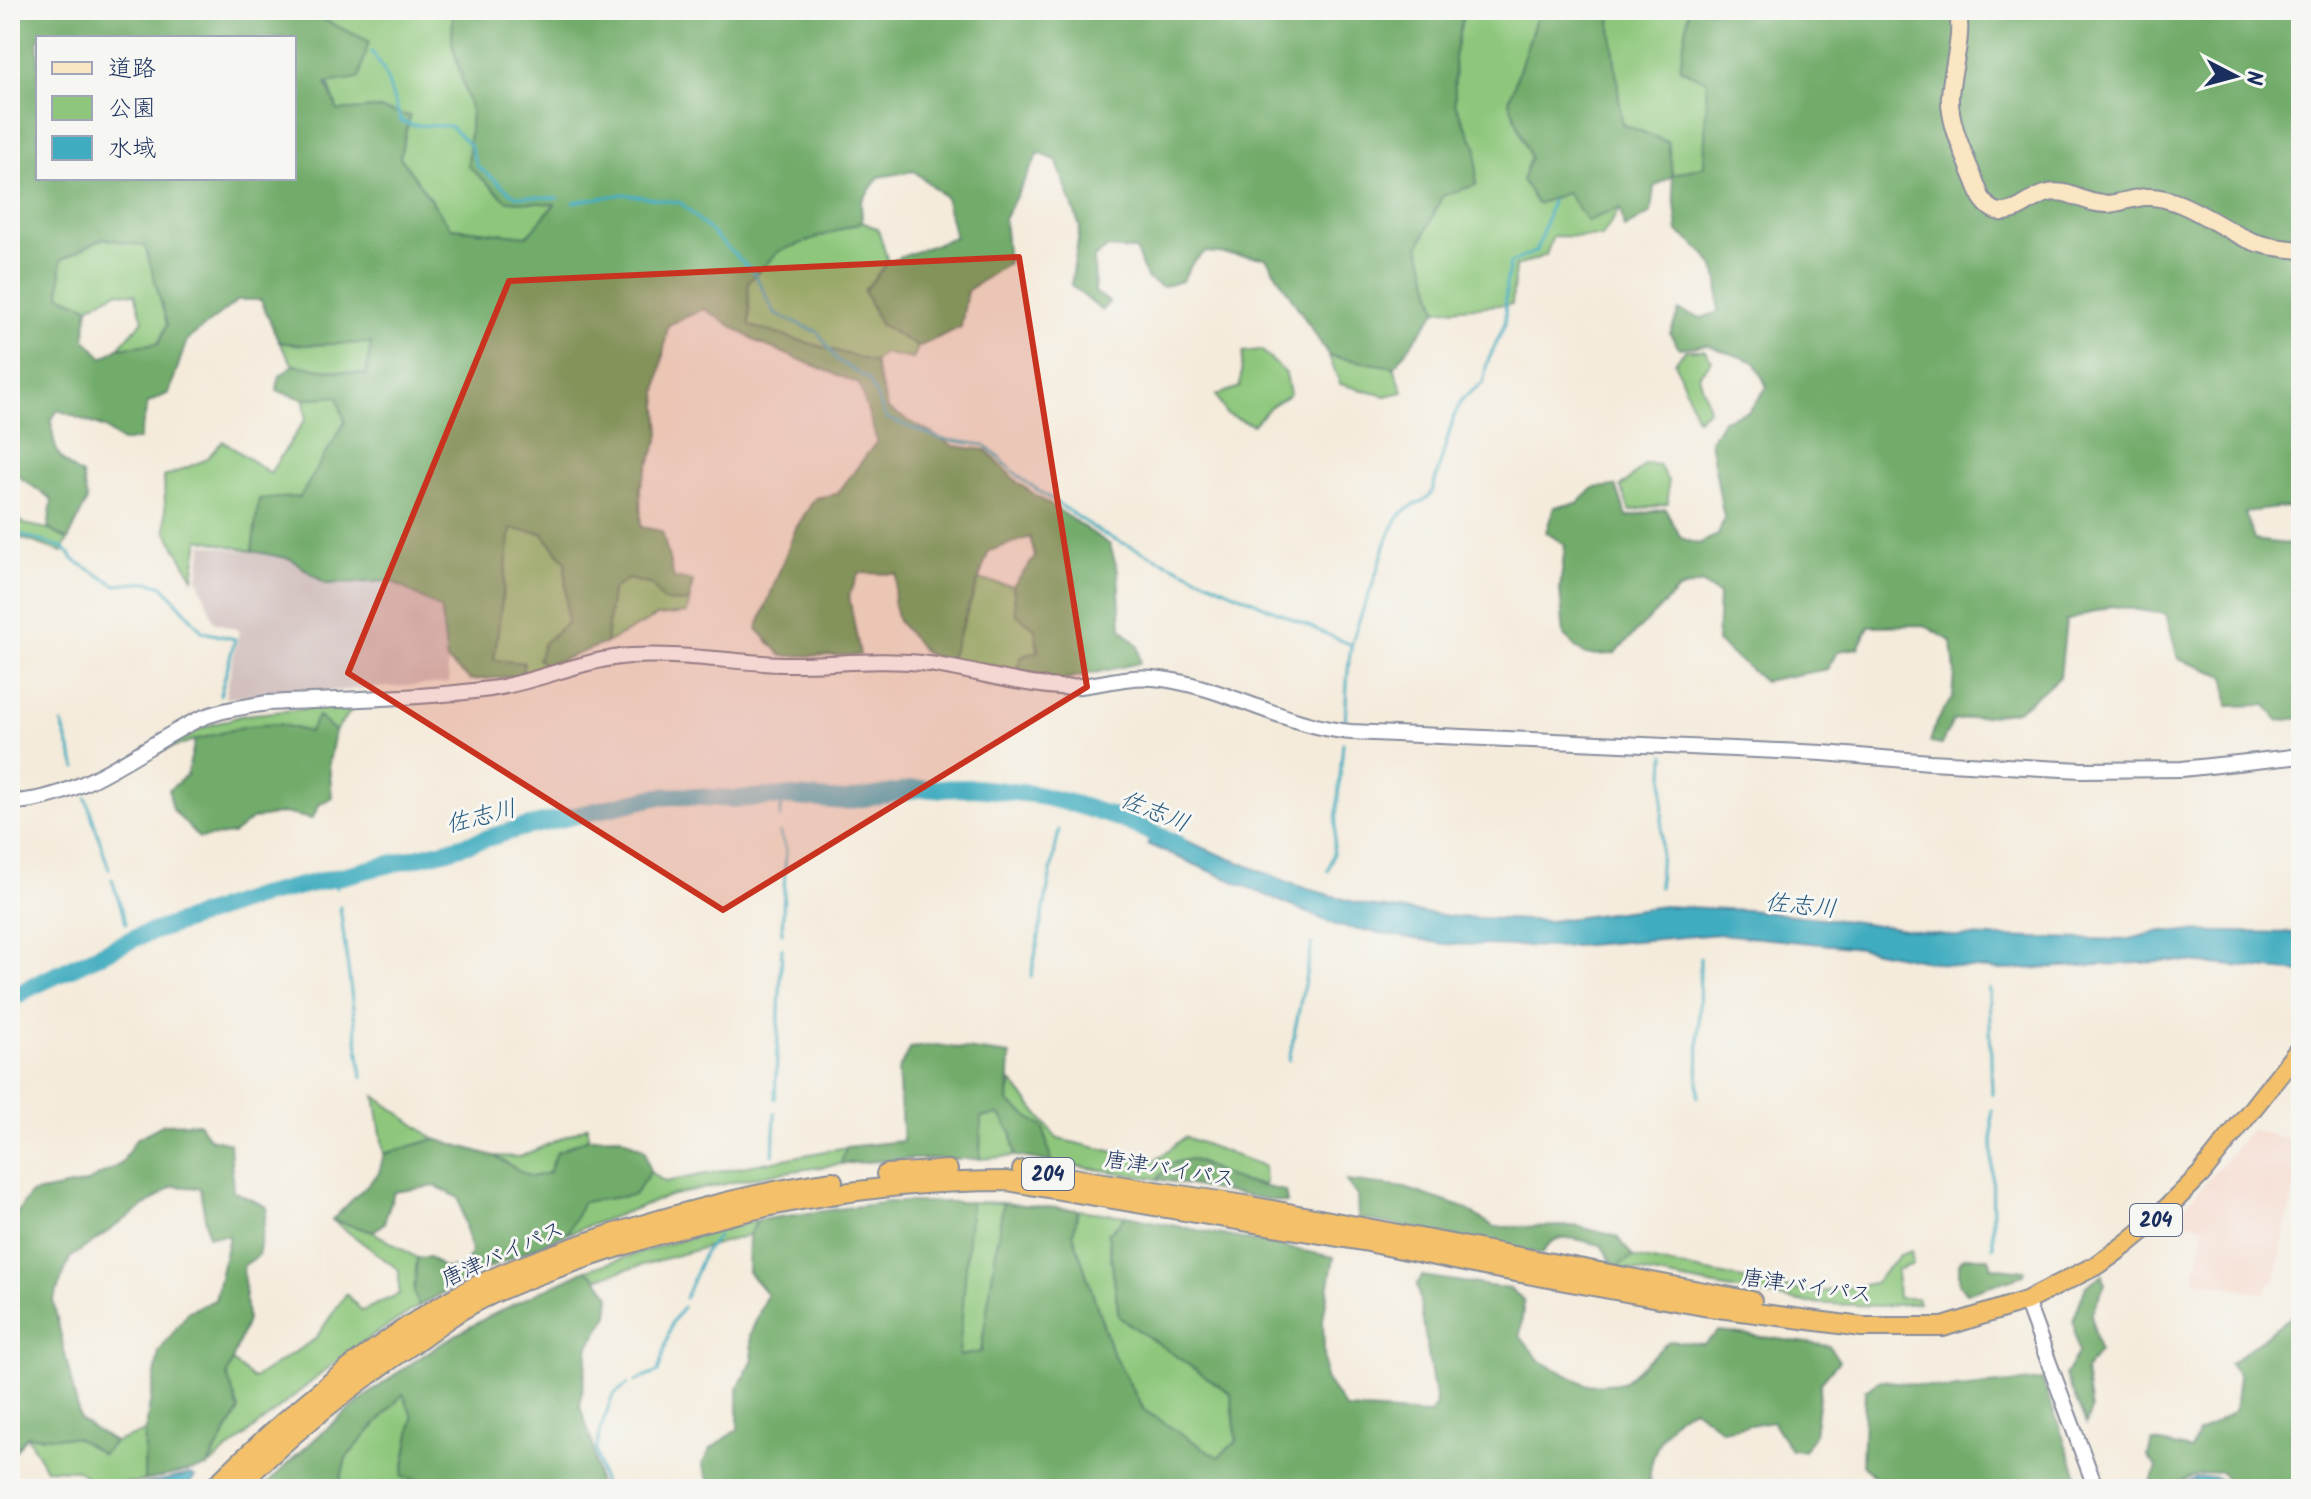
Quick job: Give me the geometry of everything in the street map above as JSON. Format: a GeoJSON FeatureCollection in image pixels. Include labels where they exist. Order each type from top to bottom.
{"type":"FeatureCollection","features":[{"type":"Feature","properties":{"kind":"highway","name":"唐津バイパス"},"geometry":{"type":"LineString","coordinates":[[236,1489],[288,1438],[361,1381],[480,1300],[544,1272],[695,1224],[798,1199],[892,1186],[1007,1181],[1368,1242],[1703,1306],[1862,1327],[1943,1327],[2026,1301],[2099,1264],[2153,1222],[2201,1174],[2301,1047]]}},
{"type":"Feature","properties":{"kind":"highway","name":"唐津バイパス"},"geometry":{"type":"LineString","coordinates":[[212,1489],[275,1427],[364,1358],[474,1287],[547,1256],[687,1211],[800,1186],[920,1171],[1004,1168],[1065,1176],[1251,1206],[1827,1315],[1957,1321]]}},
{"type":"Feature","properties":{"kind":"main road"},"geometry":{"type":"LineString","coordinates":[[1958,10],[1960,42],[1950,95],[1950,115],[1981,197],[1988,207],[1995,211],[2013,210],[2045,194],[2056,192],[2106,204],[2144,197],[2165,198],[2251,241],[2301,250]]}},
{"type":"Feature","properties":{"kind":"street"},"geometry":{"type":"LineString","coordinates":[[10,802],[66,790],[99,776],[198,719],[236,708],[267,703],[489,689],[531,682],[605,659],[633,656],[795,664],[918,662],[1058,687],[1085,687],[1127,678],[1151,678],[1182,682],[1325,730],[1351,732],[1823,753],[2082,770],[2182,769],[2301,756]]}},
{"type":"Feature","properties":{"kind":"street"},"geometry":{"type":"LineString","coordinates":[[2026,1301],[2096,1489]]}},
{"type":"Feature","properties":{"kind":"highlighted area"},"geometry":{"type":"Polygon","coordinates":[[[1019,257],[1087,687],[723,910],[348,673],[509,281],[1019,257]]]}},
{"type":"Feature","properties":{"kind":"shaded area"},"geometry":{"type":"Polygon","coordinates":[[[203,544],[291,559],[326,584],[391,581],[441,609],[449,683],[225,698],[239,630],[214,622],[198,578],[203,544]]]}},
{"type":"Feature","properties":{"kind":"shaded area"},"geometry":{"type":"Polygon","coordinates":[[[2251,1130],[2301,1141],[2301,1157],[2275,1280],[2267,1285],[2266,1294],[2194,1279],[2204,1226],[2174,1219],[2251,1130]]]}},
{"type":"Feature","properties":{"kind":"green space"},"geometry":{"type":"Polygon","coordinates":[[[10,10],[303,10],[369,41],[359,78],[326,83],[338,111],[377,108],[410,116],[400,157],[451,228],[527,236],[555,204],[507,201],[468,166],[471,111],[452,43],[453,10],[1464,10],[1454,57],[1455,104],[1477,149],[1476,185],[1442,196],[1419,246],[1437,310],[1394,367],[1329,356],[1266,258],[1206,252],[1193,262],[1182,281],[1162,287],[1146,278],[1136,250],[1107,248],[1094,258],[1095,292],[1109,302],[1102,311],[1071,285],[1080,227],[1056,160],[1039,153],[1004,219],[1008,263],[967,291],[961,327],[918,347],[880,324],[864,291],[888,262],[955,237],[945,197],[914,171],[879,177],[861,202],[862,222],[779,251],[748,282],[750,326],[874,362],[888,409],[954,446],[986,450],[1018,483],[1110,545],[1118,572],[1121,628],[1138,646],[1140,663],[1057,681],[1017,669],[1021,657],[1038,651],[1035,628],[1016,614],[1013,586],[1035,557],[1030,537],[989,551],[949,661],[926,654],[898,621],[893,602],[897,574],[859,573],[849,596],[860,655],[782,656],[757,629],[796,528],[815,498],[837,494],[877,441],[859,384],[759,343],[704,309],[668,325],[657,393],[660,435],[640,487],[641,527],[662,531],[674,578],[693,581],[689,602],[663,601],[652,585],[628,579],[612,590],[606,643],[546,666],[538,659],[544,643],[567,623],[565,561],[542,533],[511,529],[494,660],[524,663],[521,676],[471,680],[447,661],[441,609],[391,581],[326,584],[291,559],[252,551],[259,499],[300,497],[345,422],[337,396],[304,399],[277,391],[279,377],[293,365],[366,375],[371,343],[301,345],[279,342],[261,300],[238,300],[187,340],[169,393],[148,403],[139,439],[122,442],[105,428],[58,410],[51,420],[55,446],[62,459],[82,475],[87,500],[68,540],[48,529],[52,500],[10,470],[10,10]],[[103,238],[61,260],[60,295],[88,307],[85,339],[103,358],[118,348],[159,343],[167,324],[145,246],[103,238]]]}},
{"type":"Feature","properties":{"kind":"green space"},"geometry":{"type":"Polygon","coordinates":[[[303,10],[453,10],[452,43],[471,111],[468,166],[555,204],[527,236],[451,228],[400,157],[377,108],[338,111],[303,10]]]}},
{"type":"Feature","properties":{"kind":"green space"},"geometry":{"type":"Polygon","coordinates":[[[1464,10],[1539,10],[1509,101],[1531,158],[1567,193],[1620,208],[1602,237],[1553,236],[1546,255],[1515,267],[1512,304],[1437,310],[1419,246],[1442,196],[1477,149],[1455,104],[1454,57],[1464,10]]]}},
{"type":"Feature","properties":{"kind":"green space"},"geometry":{"type":"Polygon","coordinates":[[[1539,10],[1609,10],[1622,124],[1668,142],[1672,175],[1704,166],[1707,81],[1680,69],[1689,10],[2197,10],[2219,16],[2219,10],[2277,10],[2301,20],[2301,517],[2286,507],[2245,512],[2254,540],[2294,545],[2301,553],[2301,718],[2278,721],[2266,705],[2228,706],[2225,676],[2178,659],[2166,614],[2111,606],[2066,621],[2060,677],[2017,711],[1953,721],[1941,745],[1930,743],[1936,722],[1953,697],[1955,672],[1952,642],[1924,625],[1869,626],[1858,648],[1838,651],[1827,669],[1764,681],[1717,642],[1719,595],[1701,583],[1678,590],[1614,654],[1585,655],[1564,636],[1560,589],[1565,545],[1546,532],[1554,507],[1578,503],[1593,488],[1616,486],[1627,517],[1665,509],[1681,538],[1698,544],[1718,535],[1724,518],[1710,441],[1723,420],[1749,411],[1767,387],[1755,362],[1707,345],[1679,348],[1670,334],[1679,311],[1702,318],[1718,312],[1719,297],[1713,265],[1700,249],[1678,232],[1672,176],[1654,187],[1651,213],[1624,228],[1620,208],[1587,221],[1567,193],[1537,204],[1522,180],[1530,158],[1509,101],[1539,10]]]}},
{"type":"Feature","properties":{"kind":"green space"},"geometry":{"type":"Polygon","coordinates":[[[1609,10],[1689,10],[1680,69],[1707,81],[1704,166],[1672,175],[1668,142],[1622,125],[1609,10]]]}},
{"type":"Feature","properties":{"kind":"green space"},"geometry":{"type":"Polygon","coordinates":[[[862,222],[878,229],[888,262],[864,291],[880,324],[918,347],[913,359],[883,353],[874,362],[750,326],[748,282],[779,251],[862,222]]]}},
{"type":"Feature","properties":{"kind":"green space"},"geometry":{"type":"Polygon","coordinates":[[[103,238],[146,246],[167,324],[159,343],[118,348],[143,320],[135,294],[117,292],[88,307],[60,295],[61,260],[103,238]]]}},
{"type":"Feature","properties":{"kind":"green space"},"geometry":{"type":"Polygon","coordinates":[[[279,342],[301,345],[372,342],[367,375],[293,365],[279,342]]]}},
{"type":"Feature","properties":{"kind":"green space"},"geometry":{"type":"Polygon","coordinates":[[[1261,350],[1286,374],[1290,394],[1270,407],[1253,425],[1226,414],[1216,395],[1240,387],[1243,352],[1261,350]]]}},
{"type":"Feature","properties":{"kind":"green space"},"geometry":{"type":"Polygon","coordinates":[[[1686,350],[1704,350],[1712,360],[1699,375],[1709,409],[1697,419],[1675,362],[1686,350]]]}},
{"type":"Feature","properties":{"kind":"green space"},"geometry":{"type":"Polygon","coordinates":[[[1329,356],[1394,367],[1403,392],[1385,396],[1340,384],[1329,356]]]}},
{"type":"Feature","properties":{"kind":"green space"},"geometry":{"type":"Polygon","coordinates":[[[337,396],[345,422],[300,498],[259,499],[252,551],[199,539],[193,578],[166,531],[164,477],[205,460],[223,441],[270,473],[306,418],[304,399],[337,396]]]}},
{"type":"Feature","properties":{"kind":"green space"},"geometry":{"type":"Polygon","coordinates":[[[1646,464],[1659,465],[1668,481],[1668,504],[1630,511],[1621,487],[1646,464]]]}},
{"type":"Feature","properties":{"kind":"green space"},"geometry":{"type":"Polygon","coordinates":[[[10,511],[24,524],[48,529],[68,540],[62,552],[12,535],[10,511]]]}},
{"type":"Feature","properties":{"kind":"green space"},"geometry":{"type":"Polygon","coordinates":[[[511,529],[542,533],[565,561],[567,623],[544,643],[538,659],[546,666],[521,676],[524,663],[494,661],[511,529]]]}},
{"type":"Feature","properties":{"kind":"green space"},"geometry":{"type":"Polygon","coordinates":[[[628,579],[652,585],[663,601],[689,602],[687,613],[657,616],[606,643],[612,590],[628,579]]]}},
{"type":"Feature","properties":{"kind":"green space"},"geometry":{"type":"Polygon","coordinates":[[[979,580],[1013,586],[1016,614],[1035,628],[1038,651],[1021,657],[1017,669],[949,661],[979,580]]]}},
{"type":"Feature","properties":{"kind":"green space"},"geometry":{"type":"Polygon","coordinates":[[[345,705],[350,712],[335,731],[318,716],[310,732],[278,724],[195,740],[155,753],[201,728],[244,715],[345,705]]]}},
{"type":"Feature","properties":{"kind":"green space"},"geometry":{"type":"Polygon","coordinates":[[[318,716],[335,731],[329,763],[332,798],[320,804],[312,819],[284,813],[252,819],[233,834],[199,838],[172,809],[169,790],[187,775],[195,740],[246,726],[278,724],[309,732],[318,716]]]}},
{"type":"Feature","properties":{"kind":"green space"},"geometry":{"type":"Polygon","coordinates":[[[937,1045],[1010,1055],[1008,1102],[1044,1128],[1051,1162],[1015,1156],[1012,1134],[1000,1115],[981,1117],[980,1159],[907,1159],[841,1164],[846,1147],[903,1141],[898,1071],[910,1048],[937,1045]]]}},
{"type":"Feature","properties":{"kind":"green space"},"geometry":{"type":"Polygon","coordinates":[[[1012,1082],[1058,1139],[1155,1161],[1185,1137],[1264,1166],[1265,1185],[1240,1181],[1189,1160],[1169,1168],[1157,1179],[1051,1162],[1044,1128],[1008,1102],[1012,1082]]]}},
{"type":"Feature","properties":{"kind":"green space"},"geometry":{"type":"Polygon","coordinates":[[[375,1096],[435,1139],[384,1154],[375,1096]]]}},
{"type":"Feature","properties":{"kind":"green space"},"geometry":{"type":"Polygon","coordinates":[[[1001,1115],[1012,1134],[1015,1156],[980,1159],[981,1117],[1001,1115]]]}},
{"type":"Feature","properties":{"kind":"green space"},"geometry":{"type":"Polygon","coordinates":[[[199,1123],[209,1138],[230,1143],[233,1191],[267,1207],[258,1256],[243,1266],[247,1320],[227,1375],[239,1410],[207,1467],[144,1481],[145,1432],[159,1352],[189,1311],[215,1300],[229,1236],[208,1236],[200,1188],[173,1186],[70,1258],[53,1301],[80,1420],[114,1442],[103,1454],[76,1438],[27,1436],[10,1458],[10,1224],[30,1194],[86,1183],[122,1163],[136,1139],[164,1124],[199,1123]]]}},
{"type":"Feature","properties":{"kind":"green space"},"geometry":{"type":"Polygon","coordinates":[[[588,1126],[588,1138],[557,1152],[549,1173],[531,1177],[494,1156],[520,1157],[588,1126]]]}},
{"type":"Feature","properties":{"kind":"green space"},"geometry":{"type":"Polygon","coordinates":[[[620,1137],[645,1150],[650,1172],[634,1195],[583,1202],[567,1234],[486,1269],[419,1306],[414,1292],[417,1258],[429,1257],[444,1268],[465,1267],[471,1252],[459,1198],[436,1186],[394,1192],[384,1223],[373,1232],[332,1220],[379,1173],[384,1154],[435,1139],[494,1156],[531,1177],[549,1173],[557,1152],[588,1138],[620,1137]]]}},
{"type":"Feature","properties":{"kind":"green space"},"geometry":{"type":"Polygon","coordinates":[[[846,1147],[841,1164],[771,1174],[669,1196],[567,1234],[582,1202],[634,1195],[650,1172],[665,1182],[846,1147]]]}},
{"type":"Feature","properties":{"kind":"green space"},"geometry":{"type":"Polygon","coordinates":[[[1191,1159],[1239,1181],[1285,1191],[1287,1203],[1157,1179],[1172,1163],[1191,1159]]]}},
{"type":"Feature","properties":{"kind":"green space"},"geometry":{"type":"Polygon","coordinates":[[[1346,1181],[1405,1188],[1464,1208],[1495,1227],[1577,1226],[1618,1237],[1633,1257],[1615,1267],[1601,1245],[1575,1239],[1553,1241],[1542,1254],[1358,1218],[1357,1196],[1346,1181]]]}},
{"type":"Feature","properties":{"kind":"green space"},"geometry":{"type":"Polygon","coordinates":[[[889,1202],[971,1202],[959,1356],[981,1352],[1003,1203],[1078,1210],[1073,1234],[1112,1352],[1144,1410],[1218,1457],[1237,1441],[1231,1394],[1119,1317],[1108,1234],[1126,1216],[1334,1257],[1323,1319],[1325,1379],[1346,1409],[1430,1414],[1436,1404],[1417,1284],[1422,1276],[1510,1289],[1524,1300],[1520,1336],[1540,1361],[1587,1385],[1623,1383],[1669,1341],[1704,1344],[1719,1331],[1829,1346],[1839,1361],[1821,1382],[1814,1434],[1804,1451],[1791,1450],[1772,1421],[1722,1430],[1694,1408],[1674,1420],[1660,1441],[1651,1466],[1650,1489],[712,1489],[702,1464],[711,1449],[738,1429],[738,1388],[753,1359],[750,1335],[767,1294],[748,1272],[749,1235],[758,1220],[889,1202]]]}},
{"type":"Feature","properties":{"kind":"green space"},"geometry":{"type":"Polygon","coordinates":[[[971,1202],[1003,1203],[981,1352],[958,1356],[971,1202]]]}},
{"type":"Feature","properties":{"kind":"green space"},"geometry":{"type":"Polygon","coordinates":[[[1078,1210],[1126,1216],[1108,1234],[1119,1317],[1231,1394],[1237,1442],[1218,1458],[1144,1410],[1112,1352],[1073,1234],[1078,1210]]]}},
{"type":"Feature","properties":{"kind":"green space"},"geometry":{"type":"Polygon","coordinates":[[[332,1220],[373,1232],[417,1258],[414,1291],[419,1306],[349,1351],[207,1467],[239,1410],[227,1375],[232,1361],[253,1379],[315,1339],[346,1294],[362,1311],[399,1294],[399,1270],[332,1220]]]}},
{"type":"Feature","properties":{"kind":"green space"},"geometry":{"type":"Polygon","coordinates":[[[758,1220],[749,1235],[597,1278],[586,1270],[677,1241],[758,1220]]]}},
{"type":"Feature","properties":{"kind":"green space"},"geometry":{"type":"Polygon","coordinates":[[[1911,1251],[1913,1264],[1896,1270],[1898,1298],[1917,1298],[1919,1303],[1878,1306],[1806,1303],[1615,1267],[1633,1257],[1814,1293],[1874,1283],[1900,1255],[1911,1251]]]}},
{"type":"Feature","properties":{"kind":"green space"},"geometry":{"type":"Polygon","coordinates":[[[1964,1257],[1989,1258],[1992,1267],[2025,1271],[2024,1275],[1966,1293],[1959,1284],[1959,1263],[1964,1257]]]}},
{"type":"Feature","properties":{"kind":"green space"},"geometry":{"type":"Polygon","coordinates":[[[586,1270],[597,1278],[610,1296],[608,1315],[589,1346],[580,1406],[592,1442],[599,1489],[439,1489],[436,1484],[402,1477],[413,1417],[403,1394],[346,1458],[338,1489],[262,1489],[340,1417],[425,1354],[486,1318],[586,1270]]]}},
{"type":"Feature","properties":{"kind":"green space"},"geometry":{"type":"Polygon","coordinates":[[[2103,1274],[2105,1284],[2091,1314],[2099,1351],[2085,1372],[2091,1410],[2086,1424],[2065,1375],[2078,1353],[2073,1320],[2086,1286],[2103,1274]]]}},
{"type":"Feature","properties":{"kind":"green space"},"geometry":{"type":"Polygon","coordinates":[[[2301,1309],[2301,1489],[2233,1489],[2221,1471],[2197,1475],[2175,1484],[2173,1489],[2147,1489],[2157,1468],[2148,1456],[2152,1441],[2191,1450],[2198,1433],[2235,1411],[2239,1375],[2229,1364],[2301,1309]]]}},
{"type":"Feature","properties":{"kind":"green space"},"geometry":{"type":"Polygon","coordinates":[[[1881,1380],[1947,1389],[2042,1380],[2080,1489],[2010,1489],[2001,1486],[1988,1489],[1910,1489],[1878,1481],[1862,1464],[1865,1390],[1881,1380]]]}},
{"type":"Feature","properties":{"kind":"green space"},"geometry":{"type":"Polygon","coordinates":[[[403,1393],[413,1417],[402,1477],[437,1484],[439,1489],[338,1489],[346,1458],[403,1393]]]}},
{"type":"Feature","properties":{"kind":"green space"},"geometry":{"type":"Polygon","coordinates":[[[145,1432],[144,1481],[98,1486],[77,1470],[46,1469],[27,1436],[76,1438],[103,1454],[114,1442],[145,1432]]]}},
{"type":"Feature","properties":{"kind":"water"},"geometry":{"type":"Polygon","coordinates":[[[1159,830],[1298,886],[1368,906],[1457,917],[1550,921],[1663,906],[1747,910],[1953,936],[2126,940],[2162,931],[2301,933],[2301,972],[2178,961],[2002,970],[1959,967],[1860,948],[1720,934],[1561,947],[1444,944],[1338,926],[1147,844],[1159,830]]]}},
{"type":"Feature","properties":{"kind":"water"},"geometry":{"type":"Polygon","coordinates":[[[191,1474],[195,1477],[185,1489],[143,1489],[143,1485],[191,1474]]]}},
{"type":"Feature","properties":{"kind":"water"},"geometry":{"type":"Polygon","coordinates":[[[2216,1477],[2227,1489],[2177,1489],[2197,1478],[2216,1477]]]}},
{"type":"Feature","properties":{"kind":"waterway"},"geometry":{"type":"LineString","coordinates":[[372,52],[384,71],[401,121],[412,125],[450,126],[470,145],[477,166],[515,196],[558,198]]}},
{"type":"Feature","properties":{"kind":"waterway"},"geometry":{"type":"LineString","coordinates":[[573,202],[624,194],[681,203],[755,274],[775,314],[818,332],[837,360],[869,380],[886,418],[941,439],[985,445],[1023,480],[1103,534],[1351,645]]}},
{"type":"Feature","properties":{"kind":"waterway"},"geometry":{"type":"LineString","coordinates":[[1345,723],[1352,643],[1388,537],[1402,513],[1425,500],[1432,492],[1454,416],[1463,398],[1483,383],[1487,363],[1505,324],[1510,263],[1537,251],[1552,201]]}},
{"type":"Feature","properties":{"kind":"waterway"},"geometry":{"type":"LineString","coordinates":[[10,526],[15,533],[64,548],[75,561],[116,585],[149,582],[163,586],[203,632],[235,639],[220,695]]}},
{"type":"Feature","properties":{"kind":"waterway"},"geometry":{"type":"LineString","coordinates":[[62,724],[76,768]]}},
{"type":"Feature","properties":{"kind":"waterway"},"geometry":{"type":"LineString","coordinates":[[1328,871],[1333,855],[1343,743]]}},
{"type":"Feature","properties":{"kind":"waterway"},"geometry":{"type":"LineString","coordinates":[[1659,887],[1665,755]]}},
{"type":"Feature","properties":{"kind":"waterway","name":"佐志川"},"geometry":{"type":"LineString","coordinates":[[10,1000],[137,937],[256,897],[448,850],[521,828],[656,797],[734,799],[783,796],[845,801],[917,789],[975,788],[1032,794],[1074,804],[1121,819],[1178,844]]}},
{"type":"Feature","properties":{"kind":"waterway"},"geometry":{"type":"LineString","coordinates":[[780,817],[783,796]]}},
{"type":"Feature","properties":{"kind":"waterway"},"geometry":{"type":"LineString","coordinates":[[86,798],[109,869]]}},
{"type":"Feature","properties":{"kind":"waterway"},"geometry":{"type":"LineString","coordinates":[[1031,977],[1059,830]]}},
{"type":"Feature","properties":{"kind":"waterway"},"geometry":{"type":"LineString","coordinates":[[780,833],[786,849],[782,933]]}},
{"type":"Feature","properties":{"kind":"waterway"},"geometry":{"type":"LineString","coordinates":[[336,888],[340,877]]}},
{"type":"Feature","properties":{"kind":"waterway"},"geometry":{"type":"LineString","coordinates":[[112,879],[126,923]]}},
{"type":"Feature","properties":{"kind":"waterway"},"geometry":{"type":"LineString","coordinates":[[340,907],[362,1077]]}},
{"type":"Feature","properties":{"kind":"waterway","name":"佐志川"},"geometry":{"type":"LineString","coordinates":[[131,933],[137,937]]}},
{"type":"Feature","properties":{"kind":"waterway"},"geometry":{"type":"LineString","coordinates":[[1289,1060],[1312,944]]}},
{"type":"Feature","properties":{"kind":"waterway"},"geometry":{"type":"LineString","coordinates":[[775,1099],[782,948]]}},
{"type":"Feature","properties":{"kind":"waterway"},"geometry":{"type":"LineString","coordinates":[[1698,1097],[1700,958]]}},
{"type":"Feature","properties":{"kind":"waterway"},"geometry":{"type":"LineString","coordinates":[[1989,989],[1992,1094]]}},
{"type":"Feature","properties":{"kind":"waterway"},"geometry":{"type":"LineString","coordinates":[[1992,1110],[1993,1247]]}},
{"type":"Feature","properties":{"kind":"waterway"},"geometry":{"type":"LineString","coordinates":[[773,1155],[775,1113]]}},
{"type":"Feature","properties":{"kind":"waterway"},"geometry":{"type":"LineString","coordinates":[[685,1298],[704,1253],[718,1236]]}},
{"type":"Feature","properties":{"kind":"waterway"},"geometry":{"type":"LineString","coordinates":[[636,1381],[658,1372],[672,1322],[683,1307]]}},
{"type":"Feature","properties":{"kind":"waterway"},"geometry":{"type":"LineString","coordinates":[[604,1489],[596,1450],[613,1395],[628,1384]]}}]}
